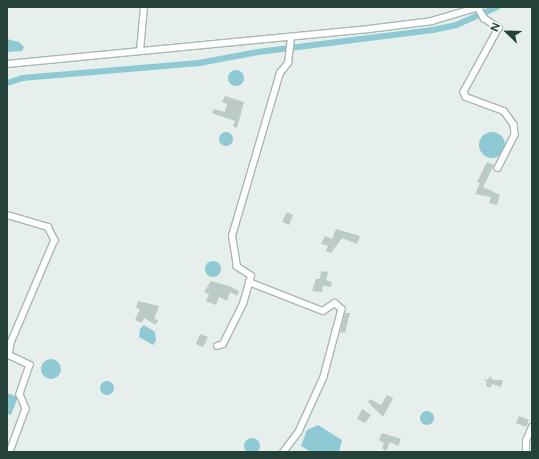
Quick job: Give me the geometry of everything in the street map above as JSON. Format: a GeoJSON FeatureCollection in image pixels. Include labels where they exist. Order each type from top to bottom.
{"type":"FeatureCollection","features":[{"type":"Feature","properties":{"kind":"street"},"geometry":{"type":"LineString","coordinates":[[140,51],[144,7]]}},
{"type":"Feature","properties":{"kind":"street"},"geometry":{"type":"LineString","coordinates":[[7,64],[291,38],[432,21],[479,8],[484,18],[499,28],[498,35],[464,92],[466,97],[504,111],[514,125],[514,135],[498,168]]}},
{"type":"Feature","properties":{"kind":"street"},"geometry":{"type":"LineString","coordinates":[[216,346],[223,344],[243,304],[251,276],[237,267],[232,236],[280,73],[288,62],[292,50],[291,38]]}},
{"type":"Feature","properties":{"kind":"street"},"geometry":{"type":"LineString","coordinates":[[7,215],[48,227],[54,240],[11,343],[9,355],[30,365],[20,394],[26,409],[10,452]]}},
{"type":"Feature","properties":{"kind":"street"},"geometry":{"type":"LineString","coordinates":[[249,282],[323,311],[335,303],[342,309],[328,367],[300,432],[284,452]]}},
{"type":"Feature","properties":{"kind":"street"},"geometry":{"type":"LineString","coordinates":[[526,452],[526,441],[532,427]]}},
{"type":"Feature","properties":{"kind":"water"},"geometry":{"type":"Polygon","coordinates":[[[7,39],[19,42],[24,47],[22,51],[7,52],[7,39]]]}},
{"type":"Feature","properties":{"kind":"water"},"geometry":{"type":"Polygon","coordinates":[[[233,70],[239,70],[244,75],[242,84],[239,86],[233,86],[228,81],[228,75],[233,70]]]}},
{"type":"Feature","properties":{"kind":"water"},"geometry":{"type":"Polygon","coordinates":[[[223,132],[229,132],[233,136],[233,142],[229,146],[223,146],[219,142],[219,136],[223,132]]]}},
{"type":"Feature","properties":{"kind":"water"},"geometry":{"type":"Polygon","coordinates":[[[492,132],[501,136],[505,145],[501,154],[492,158],[483,154],[479,145],[483,136],[492,132]]]}},
{"type":"Feature","properties":{"kind":"water"},"geometry":{"type":"Polygon","coordinates":[[[213,261],[220,266],[221,269],[216,276],[213,277],[206,272],[205,269],[210,262],[213,261]]]}},
{"type":"Feature","properties":{"kind":"water"},"geometry":{"type":"Polygon","coordinates":[[[144,325],[155,332],[156,341],[153,345],[139,337],[140,329],[144,325]]]}},
{"type":"Feature","properties":{"kind":"water"},"geometry":{"type":"Polygon","coordinates":[[[51,359],[58,362],[61,369],[58,376],[51,379],[44,376],[41,369],[44,362],[51,359]]]}},
{"type":"Feature","properties":{"kind":"water"},"geometry":{"type":"Polygon","coordinates":[[[107,381],[112,383],[114,388],[112,393],[107,395],[102,393],[100,388],[102,383],[107,381]]]}},
{"type":"Feature","properties":{"kind":"water"},"geometry":{"type":"Polygon","coordinates":[[[7,393],[18,397],[11,415],[7,414],[7,393]]]}},
{"type":"Feature","properties":{"kind":"water"},"geometry":{"type":"Polygon","coordinates":[[[427,411],[432,413],[434,418],[432,423],[427,425],[422,423],[420,418],[422,413],[427,411]]]}},
{"type":"Feature","properties":{"kind":"water"},"geometry":{"type":"Polygon","coordinates":[[[318,425],[342,440],[339,452],[311,452],[301,446],[307,430],[318,425]]]}},
{"type":"Feature","properties":{"kind":"water"},"geometry":{"type":"Polygon","coordinates":[[[252,438],[258,440],[260,446],[258,452],[252,454],[246,452],[244,446],[246,440],[252,438]]]}},
{"type":"Feature","properties":{"kind":"building"},"geometry":{"type":"Polygon","coordinates":[[[225,96],[244,102],[237,128],[233,126],[235,121],[212,113],[214,109],[225,112],[227,104],[222,102],[225,96]]]}},
{"type":"Feature","properties":{"kind":"building"},"geometry":{"type":"Polygon","coordinates":[[[487,162],[494,165],[483,187],[500,195],[497,205],[489,203],[491,197],[475,194],[480,183],[477,182],[487,162]]]}},
{"type":"Feature","properties":{"kind":"building"},"geometry":{"type":"Polygon","coordinates":[[[287,212],[293,215],[289,225],[282,222],[287,212]]]}},
{"type":"Feature","properties":{"kind":"building"},"geometry":{"type":"Polygon","coordinates":[[[336,229],[360,236],[357,244],[342,238],[331,253],[326,251],[328,246],[321,244],[325,236],[332,239],[336,229]]]}},
{"type":"Feature","properties":{"kind":"building"},"geometry":{"type":"Polygon","coordinates":[[[321,271],[328,272],[326,280],[332,282],[331,287],[323,286],[322,292],[312,291],[316,279],[320,279],[321,271]]]}},
{"type":"Feature","properties":{"kind":"building"},"geometry":{"type":"Polygon","coordinates":[[[211,281],[229,286],[239,291],[237,296],[230,292],[227,301],[219,297],[216,305],[206,301],[209,294],[204,292],[211,281]]]}},
{"type":"Feature","properties":{"kind":"building"},"geometry":{"type":"Polygon","coordinates":[[[138,301],[159,306],[154,319],[158,320],[156,325],[144,318],[142,323],[135,320],[140,309],[136,308],[138,301]]]}},
{"type":"Feature","properties":{"kind":"building"},"geometry":{"type":"Polygon","coordinates":[[[345,313],[350,313],[345,333],[340,332],[345,313]]]}},
{"type":"Feature","properties":{"kind":"building"},"geometry":{"type":"Polygon","coordinates":[[[200,334],[208,337],[203,347],[196,344],[200,334]]]}},
{"type":"Feature","properties":{"kind":"building"},"geometry":{"type":"Polygon","coordinates":[[[490,376],[493,380],[503,380],[501,387],[492,384],[490,388],[486,386],[487,382],[483,379],[488,380],[490,376]]]}},
{"type":"Feature","properties":{"kind":"building"},"geometry":{"type":"Polygon","coordinates":[[[387,395],[393,398],[383,417],[368,402],[370,399],[381,405],[387,395]]]}},
{"type":"Feature","properties":{"kind":"building"},"geometry":{"type":"Polygon","coordinates":[[[362,409],[371,415],[365,423],[357,419],[362,409]]]}},
{"type":"Feature","properties":{"kind":"building"},"geometry":{"type":"Polygon","coordinates":[[[519,416],[529,420],[526,427],[516,423],[519,416]]]}},
{"type":"Feature","properties":{"kind":"building"},"geometry":{"type":"Polygon","coordinates":[[[382,433],[401,439],[398,446],[390,442],[386,451],[382,448],[384,443],[379,440],[382,433]]]}},
{"type":"Feature","properties":{"kind":"waterway"},"geometry":{"type":"LineString","coordinates":[[7,83],[22,78],[199,63],[258,52],[433,30],[456,25],[497,7]]}}]}
